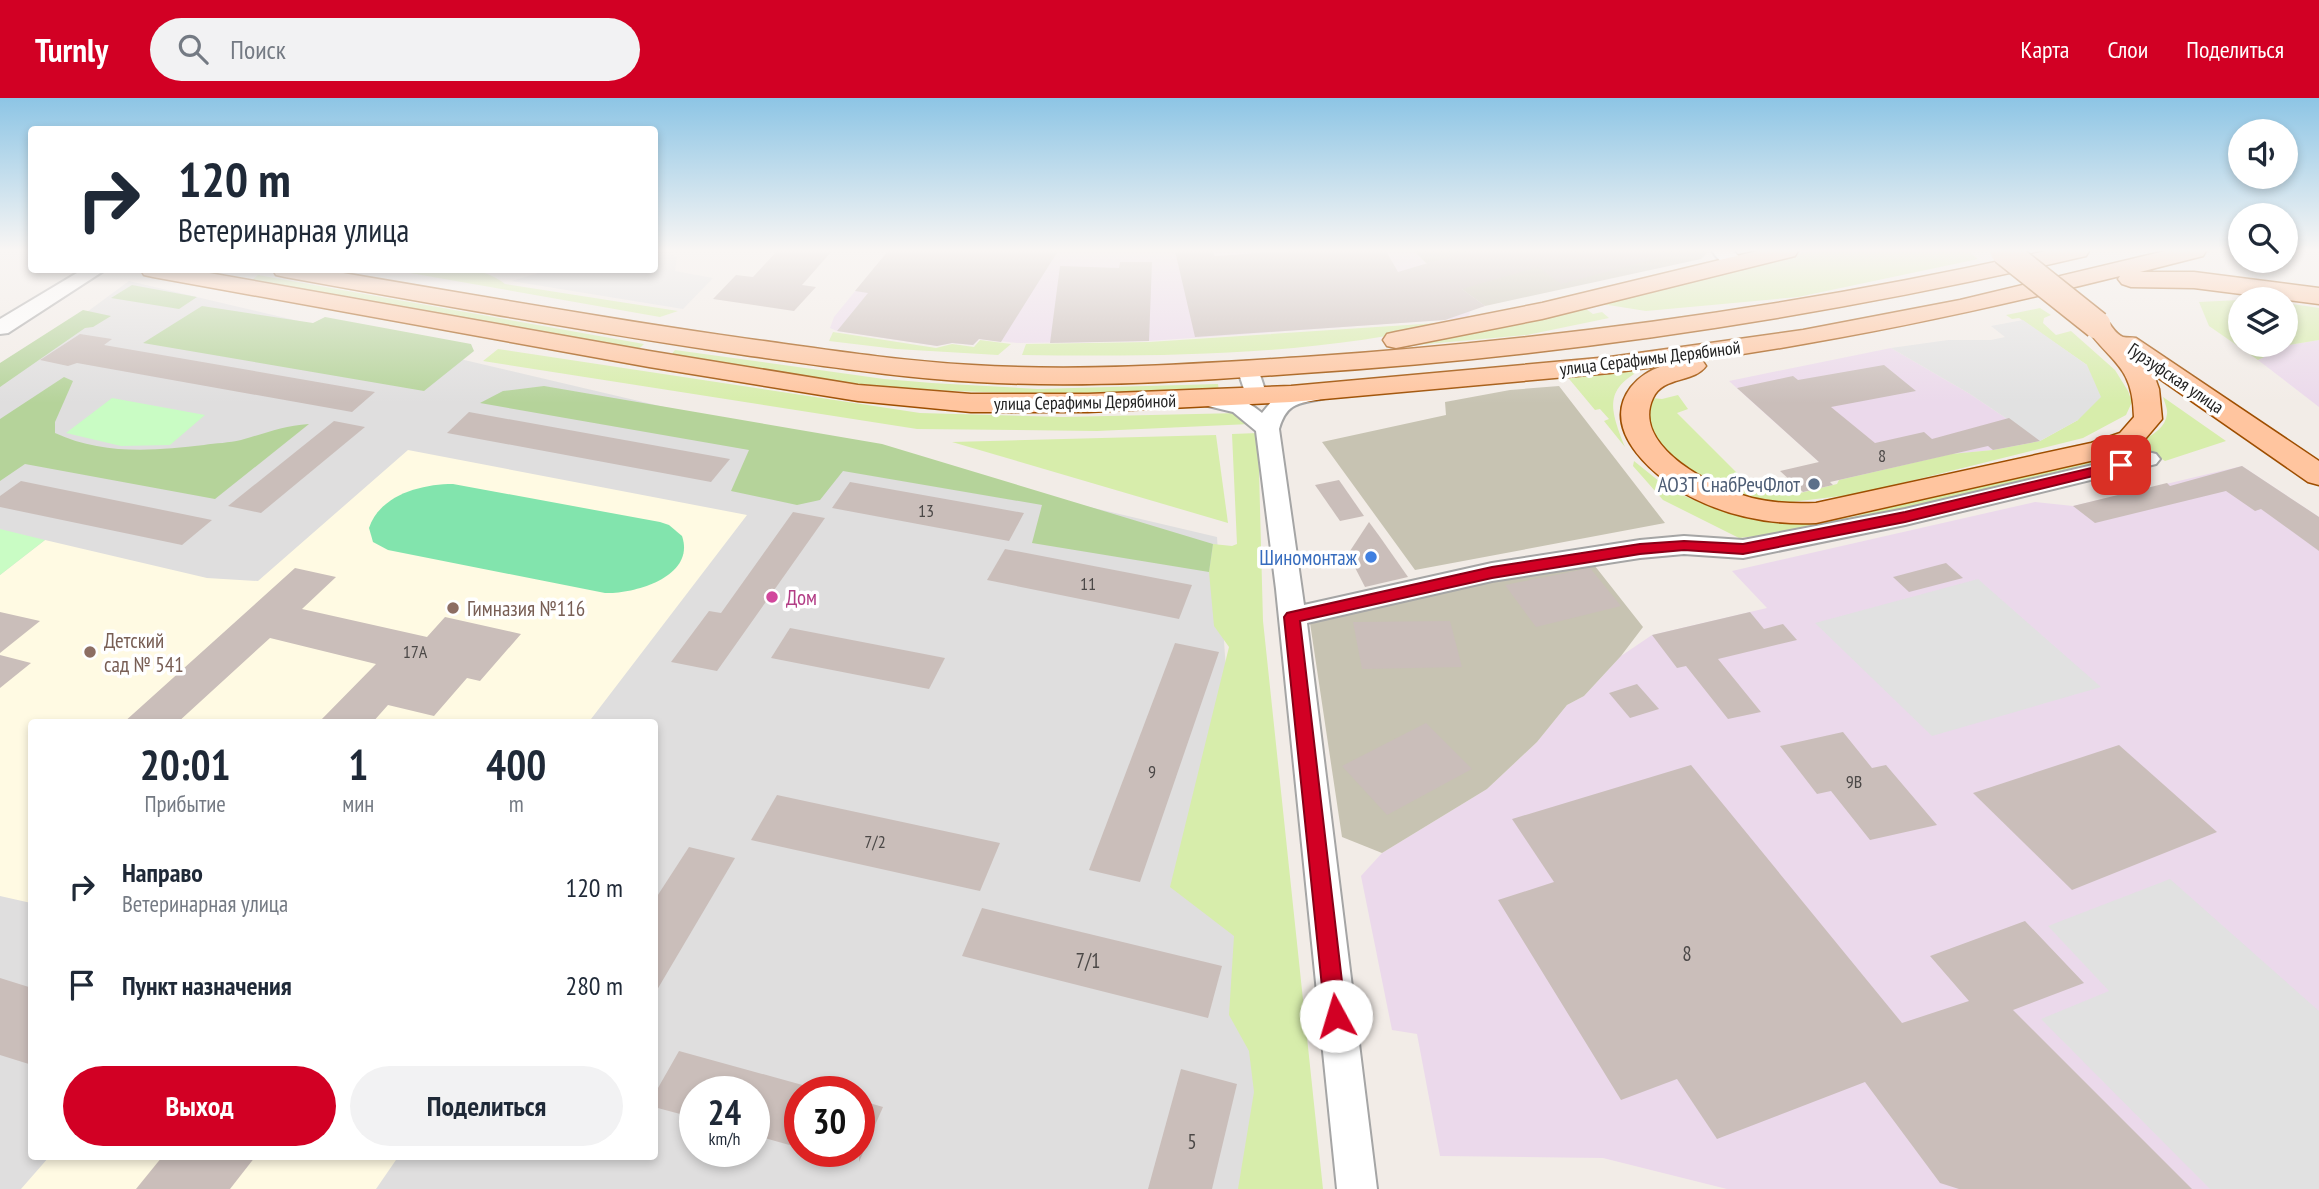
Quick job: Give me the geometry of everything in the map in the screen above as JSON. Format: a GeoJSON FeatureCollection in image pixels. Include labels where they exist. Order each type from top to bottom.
{"type":"FeatureCollection","features":[{"type":"Feature","properties":{"kind":"main road","name":"улица Серафимы Дерябиной"},"geometry":{"type":"LineString","coordinates":[[330,302],[636,357],[858,393],[971,403],[1088,403],[1208,399],[1253,377],[1325,391],[1610,365],[1803,338],[1985,302]]}},
{"type":"Feature","properties":{"kind":"main road","name":"улица Серафимы Дерябиной"},"geometry":{"type":"LineString","coordinates":[[469,302],[671,337],[873,365],[1015,375],[1253,377],[1543,346],[1828,302]]}},
{"type":"Feature","properties":{"kind":"main road"},"geometry":{"type":"LineString","coordinates":[[1253,377],[1305,355],[1542,311],[1574,302]]}},
{"type":"Feature","properties":{"kind":"main road","name":"Гурзуфская улица"},"geometry":{"type":"LineString","coordinates":[[2075,302],[2319,449]]}},
{"type":"Feature","properties":{"kind":"main road","name":"Гурзуфская улица"},"geometry":{"type":"LineString","coordinates":[[2090,302],[2108,320],[2319,475]]}},
{"type":"Feature","properties":{"kind":"main road"},"geometry":{"type":"LineString","coordinates":[[1803,338],[1757,355],[1675,370],[1648,385],[1640,395],[1636,410],[1639,433],[1649,452],[1675,474],[1695,486],[1741,505],[1792,515],[1873,502],[2099,450],[2130,439],[2148,419],[2149,401],[2139,370],[2108,320]]}},
{"type":"Feature","properties":{"kind":"street"},"geometry":{"type":"LineString","coordinates":[[0,328],[43,302]]}},
{"type":"Feature","properties":{"kind":"street"},"geometry":{"type":"LineString","coordinates":[[1325,391],[1284,401],[1272,410],[1267,429],[1292,617],[1357,1189]]}},
{"type":"Feature","properties":{"kind":"street"},"geometry":{"type":"LineString","coordinates":[[1208,399],[1241,407],[1267,429]]}},
{"type":"Feature","properties":{"kind":"street"},"geometry":{"type":"LineString","coordinates":[[1292,617],[1492,572],[1640,549],[1684,545],[1743,549],[1905,517],[2148,459]]}},
{"type":"Feature","properties":{"kind":"shaded area"},"geometry":{"type":"Polygon","coordinates":[[[101,302],[218,302],[1217,537],[1261,1189],[0,1189],[0,376],[101,302]]]}},
{"type":"Feature","properties":{"kind":"shaded area"},"geometry":{"type":"Polygon","coordinates":[[[639,302],[690,302],[683,309],[639,302]]]}},
{"type":"Feature","properties":{"kind":"shaded area"},"geometry":{"type":"Polygon","coordinates":[[[846,302],[1479,302],[1485,306],[1470,310],[1469,318],[1149,341],[1019,343],[979,339],[973,345],[952,343],[937,346],[837,331],[830,328],[834,317],[846,302]]]}},
{"type":"Feature","properties":{"kind":"shaded area"},"geometry":{"type":"Polygon","coordinates":[[[1479,302],[1504,302],[1485,306],[1479,302]]]}},
{"type":"Feature","properties":{"kind":"shaded area"},"geometry":{"type":"Polygon","coordinates":[[[2023,320],[2087,365],[2101,397],[2078,420],[2040,441],[1970,394],[1891,348],[1948,340],[1991,340],[2005,337],[1991,326],[2023,320]]]}},
{"type":"Feature","properties":{"kind":"shaded area"},"geometry":{"type":"Polygon","coordinates":[[[2319,340],[2319,407],[2258,360],[2264,357],[2298,357],[2298,344],[2319,340]]]}},
{"type":"Feature","properties":{"kind":"shaded area"},"geometry":{"type":"Polygon","coordinates":[[[1891,348],[1970,394],[2040,441],[1993,450],[1951,454],[1839,480],[1729,381],[1891,348]]]}},
{"type":"Feature","properties":{"kind":"shaded area"},"geometry":{"type":"Polygon","coordinates":[[[1559,386],[1665,523],[1415,570],[1322,442],[1446,415],[1445,402],[1510,390],[1559,386]]]}},
{"type":"Feature","properties":{"kind":"shaded area","name":"Гимназия №116"},"geometry":{"type":"Polygon","coordinates":[[[408,450],[747,515],[591,719],[28,719],[28,902],[0,896],[0,575],[45,540],[207,578],[258,581],[408,450]]]}},
{"type":"Feature","properties":{"kind":"shaded area"},"geometry":{"type":"Polygon","coordinates":[[[2242,466],[2319,517],[2319,1189],[1727,1189],[1603,1158],[1440,1156],[1417,1034],[1392,1030],[1361,876],[1382,853],[1487,789],[1537,742],[1567,705],[1584,696],[1621,656],[1652,635],[1767,608],[1732,571],[2035,502],[2073,506],[2242,466]]]}},
{"type":"Feature","properties":{"kind":"shaded area"},"geometry":{"type":"Polygon","coordinates":[[[1591,561],[1643,627],[1621,656],[1584,696],[1567,705],[1537,742],[1487,789],[1382,853],[1342,837],[1310,623],[1498,576],[1591,561]]]}},
{"type":"Feature","properties":{"kind":"shaded area"},"geometry":{"type":"Polygon","coordinates":[[[1978,579],[2101,687],[1932,736],[1815,623],[1978,579]]]}},
{"type":"Feature","properties":{"kind":"shaded area"},"geometry":{"type":"Polygon","coordinates":[[[2170,879],[2319,1011],[2319,1189],[2210,1189],[2041,1019],[2109,991],[2048,926],[2170,879]]]}},
{"type":"Feature","properties":{"kind":"shaded area"},"geometry":{"type":"Polygon","coordinates":[[[46,1160],[396,1160],[376,1189],[21,1189],[46,1160]]]}},
{"type":"Feature","properties":{"kind":"green space"},"geometry":{"type":"Polygon","coordinates":[[[135,302],[190,302],[179,309],[135,302]]]}},
{"type":"Feature","properties":{"kind":"green space"},"geometry":{"type":"Polygon","coordinates":[[[370,302],[409,302],[644,344],[639,349],[370,302]]]}},
{"type":"Feature","properties":{"kind":"green space"},"geometry":{"type":"Polygon","coordinates":[[[574,302],[620,302],[678,311],[660,317],[574,302]]]}},
{"type":"Feature","properties":{"kind":"green space"},"geometry":{"type":"Polygon","coordinates":[[[1610,302],[1745,302],[1646,311],[1602,304],[1610,302]]]}},
{"type":"Feature","properties":{"kind":"green space"},"geometry":{"type":"Polygon","coordinates":[[[2199,302],[2228,302],[2228,339],[2209,326],[2199,302]]]}},
{"type":"Feature","properties":{"kind":"green space"},"geometry":{"type":"Polygon","coordinates":[[[2298,305],[2319,308],[2319,340],[2298,344],[2298,305]]]}},
{"type":"Feature","properties":{"kind":"green space"},"geometry":{"type":"Polygon","coordinates":[[[202,306],[313,323],[325,317],[471,344],[474,351],[424,391],[143,343],[202,306]]]}},
{"type":"Feature","properties":{"kind":"green space"},"geometry":{"type":"Polygon","coordinates":[[[2040,308],[2051,315],[2044,318],[2043,323],[2056,335],[2071,331],[2115,370],[2132,402],[2126,415],[2083,438],[1858,494],[1791,502],[1761,500],[1724,489],[1683,469],[1647,429],[1652,398],[1662,399],[1678,395],[1688,409],[1677,413],[1749,485],[1788,496],[1837,484],[1839,480],[1951,454],[1993,450],[2040,441],[2078,420],[2087,365],[2019,318],[2012,319],[2006,315],[2040,308]]]}},
{"type":"Feature","properties":{"kind":"green space"},"geometry":{"type":"Polygon","coordinates":[[[1586,309],[1593,314],[1602,312],[1609,318],[1527,335],[1417,345],[1586,309]]]}},
{"type":"Feature","properties":{"kind":"green space"},"geometry":{"type":"Polygon","coordinates":[[[83,310],[111,316],[93,327],[85,328],[0,387],[0,363],[83,310]]]}},
{"type":"Feature","properties":{"kind":"green space"},"geometry":{"type":"Polygon","coordinates":[[[1453,322],[1348,342],[1294,348],[1184,354],[1022,355],[1026,344],[1149,342],[1453,322]]]}},
{"type":"Feature","properties":{"kind":"green space"},"geometry":{"type":"Polygon","coordinates":[[[833,332],[936,348],[952,344],[974,347],[980,340],[1011,344],[998,355],[896,349],[829,341],[833,332]]]}},
{"type":"Feature","properties":{"kind":"green space"},"geometry":{"type":"Polygon","coordinates":[[[498,349],[920,413],[1063,417],[1240,413],[1250,424],[1097,431],[917,429],[483,361],[498,349]]]}},
{"type":"Feature","properties":{"kind":"green space"},"geometry":{"type":"Polygon","coordinates":[[[675,350],[884,379],[932,383],[1038,389],[1218,384],[1219,391],[1008,393],[880,386],[671,355],[675,350]]]}},
{"type":"Feature","properties":{"kind":"green space"},"geometry":{"type":"Polygon","coordinates":[[[1651,365],[1625,381],[1614,398],[1615,419],[1625,447],[1604,421],[1609,419],[1600,409],[1595,410],[1565,374],[1651,365]]]}},
{"type":"Feature","properties":{"kind":"green space"},"geometry":{"type":"Polygon","coordinates":[[[64,377],[73,381],[55,422],[55,433],[91,445],[147,450],[185,447],[236,441],[309,424],[215,499],[25,464],[0,481],[0,419],[64,377]]]}},
{"type":"Feature","properties":{"kind":"green space"},"geometry":{"type":"Polygon","coordinates":[[[544,386],[882,444],[1213,544],[1209,572],[1032,543],[1042,505],[843,471],[820,500],[797,505],[731,491],[749,450],[480,403],[503,391],[544,386]]]}},
{"type":"Feature","properties":{"kind":"green space"},"geometry":{"type":"Polygon","coordinates":[[[2163,397],[2226,441],[2165,461],[2147,450],[1857,520],[1792,532],[1739,538],[1663,500],[1633,466],[1634,461],[1670,490],[1718,510],[1775,523],[1818,522],[1851,517],[2130,446],[2159,430],[2167,412],[2163,397]]]}},
{"type":"Feature","properties":{"kind":"green space"},"geometry":{"type":"Polygon","coordinates":[[[112,398],[205,415],[170,445],[121,446],[66,433],[112,398]]]}},
{"type":"Feature","properties":{"kind":"green space"},"geometry":{"type":"Polygon","coordinates":[[[1258,433],[1263,621],[1323,1189],[1238,1189],[1254,1092],[1249,1051],[1229,1015],[1234,936],[1170,887],[1229,647],[1214,626],[1209,572],[1213,544],[1237,544],[1232,434],[1258,433]]]}},
{"type":"Feature","properties":{"kind":"green space"},"geometry":{"type":"Polygon","coordinates":[[[1216,435],[1228,523],[952,442],[1216,435]]]}},
{"type":"Feature","properties":{"kind":"green space"},"geometry":{"type":"Polygon","coordinates":[[[453,484],[660,522],[669,525],[682,536],[684,550],[680,562],[660,580],[631,590],[605,593],[388,550],[373,542],[369,528],[382,507],[415,489],[453,484]]]}},
{"type":"Feature","properties":{"kind":"green space"},"geometry":{"type":"Polygon","coordinates":[[[0,529],[45,540],[0,575],[0,529]]]}},
{"type":"Feature","properties":{"kind":"building"},"geometry":{"type":"Polygon","coordinates":[[[733,302],[802,302],[794,311],[733,302]]]}},
{"type":"Feature","properties":{"kind":"building"},"geometry":{"type":"Polygon","coordinates":[[[861,302],[1026,302],[1001,342],[979,339],[973,345],[952,343],[937,346],[837,331],[861,302]]]}},
{"type":"Feature","properties":{"kind":"building"},"geometry":{"type":"Polygon","coordinates":[[[1055,302],[1150,302],[1149,341],[1050,343],[1055,302]]]}},
{"type":"Feature","properties":{"kind":"building"},"geometry":{"type":"Polygon","coordinates":[[[1187,302],[1479,302],[1485,306],[1445,320],[1195,337],[1187,302]]]}},
{"type":"Feature","properties":{"kind":"building"},"geometry":{"type":"Polygon","coordinates":[[[80,334],[112,339],[104,345],[375,392],[352,412],[77,363],[68,366],[40,360],[80,334]]]}},
{"type":"Feature","properties":{"kind":"building"},"geometry":{"type":"Polygon","coordinates":[[[1884,365],[1916,391],[1831,407],[1875,443],[1924,432],[1932,439],[2009,418],[2040,441],[1993,450],[1988,446],[1830,482],[1833,485],[1803,492],[1780,471],[1819,462],[1737,388],[1793,376],[1798,380],[1884,365]]]}},
{"type":"Feature","properties":{"kind":"building"},"geometry":{"type":"Polygon","coordinates":[[[469,412],[730,459],[711,482],[447,433],[469,412]]]}},
{"type":"Feature","properties":{"kind":"building"},"geometry":{"type":"Polygon","coordinates":[[[334,421],[365,427],[261,513],[228,506],[334,421]]]}},
{"type":"Feature","properties":{"kind":"building"},"geometry":{"type":"Polygon","coordinates":[[[2242,466],[2319,517],[2319,551],[2261,509],[2255,511],[2226,491],[2095,523],[2073,506],[2167,483],[2170,486],[2242,466]]]}},
{"type":"Feature","properties":{"kind":"building"},"geometry":{"type":"Polygon","coordinates":[[[1339,480],[1364,516],[1340,521],[1315,485],[1339,480]]]}},
{"type":"Feature","properties":{"kind":"building"},"geometry":{"type":"Polygon","coordinates":[[[21,481],[212,520],[182,545],[0,507],[0,496],[21,481]]]}},
{"type":"Feature","properties":{"kind":"building"},"geometry":{"type":"Polygon","coordinates":[[[850,482],[1024,513],[1009,541],[832,508],[850,482]]]}},
{"type":"Feature","properties":{"kind":"building"},"geometry":{"type":"Polygon","coordinates":[[[793,512],[825,518],[717,671],[671,662],[709,611],[721,613],[793,512]]]}},
{"type":"Feature","properties":{"kind":"building"},"geometry":{"type":"Polygon","coordinates":[[[1369,522],[1408,577],[1365,587],[1348,554],[1369,522]]]}},
{"type":"Feature","properties":{"kind":"building"},"geometry":{"type":"Polygon","coordinates":[[[1005,549],[1192,585],[1179,619],[987,580],[1005,549]]]}},
{"type":"Feature","properties":{"kind":"building"},"geometry":{"type":"Polygon","coordinates":[[[1946,563],[1963,578],[1909,592],[1893,577],[1946,563]]]}},
{"type":"Feature","properties":{"kind":"building"},"geometry":{"type":"Polygon","coordinates":[[[295,568],[336,577],[302,609],[427,637],[445,617],[521,634],[480,681],[467,678],[434,716],[388,705],[376,719],[322,719],[376,664],[270,638],[181,719],[127,719],[295,568]]]}},
{"type":"Feature","properties":{"kind":"building"},"geometry":{"type":"Polygon","coordinates":[[[1590,568],[1621,606],[1536,627],[1505,585],[1590,568]]]}},
{"type":"Feature","properties":{"kind":"building"},"geometry":{"type":"Polygon","coordinates":[[[0,612],[40,621],[0,653],[0,612]]]}},
{"type":"Feature","properties":{"kind":"building"},"geometry":{"type":"Polygon","coordinates":[[[1750,612],[1764,629],[1783,624],[1797,640],[1718,659],[1761,712],[1728,719],[1686,666],[1677,668],[1652,635],[1750,612]]]}},
{"type":"Feature","properties":{"kind":"building"},"geometry":{"type":"Polygon","coordinates":[[[1450,621],[1462,667],[1362,669],[1353,622],[1450,621]]]}},
{"type":"Feature","properties":{"kind":"building"},"geometry":{"type":"Polygon","coordinates":[[[790,628],[945,658],[929,689],[771,658],[790,628]]]}},
{"type":"Feature","properties":{"kind":"building"},"geometry":{"type":"Polygon","coordinates":[[[1175,643],[1219,652],[1140,882],[1089,870],[1175,643]]]}},
{"type":"Feature","properties":{"kind":"building"},"geometry":{"type":"Polygon","coordinates":[[[0,655],[31,663],[0,688],[0,655]]]}},
{"type":"Feature","properties":{"kind":"building"},"geometry":{"type":"Polygon","coordinates":[[[1637,684],[1659,709],[1630,718],[1609,693],[1637,684]]]}},
{"type":"Feature","properties":{"kind":"building"},"geometry":{"type":"Polygon","coordinates":[[[1426,723],[1472,769],[1387,815],[1342,766],[1426,723]]]}},
{"type":"Feature","properties":{"kind":"building"},"geometry":{"type":"Polygon","coordinates":[[[1843,732],[1872,768],[1886,765],[1937,825],[1870,840],[1831,791],[1817,794],[1780,746],[1843,732]]]}},
{"type":"Feature","properties":{"kind":"building"},"geometry":{"type":"Polygon","coordinates":[[[2119,745],[2217,832],[2072,890],[1973,793],[2119,745]]]}},
{"type":"Feature","properties":{"kind":"building"},"geometry":{"type":"Polygon","coordinates":[[[1691,765],[1902,1023],[1969,1001],[1930,956],[2025,921],[2084,983],[2013,1010],[2192,1189],[1959,1189],[1940,1183],[1865,1082],[1717,1139],[1677,1079],[1621,1100],[1498,900],[1554,882],[1512,819],[1691,765]]]}},
{"type":"Feature","properties":{"kind":"building"},"geometry":{"type":"Polygon","coordinates":[[[777,795],[1000,843],[980,891],[751,840],[777,795]]]}},
{"type":"Feature","properties":{"kind":"building"},"geometry":{"type":"Polygon","coordinates":[[[689,847],[735,858],[658,988],[658,895],[689,847]]]}},
{"type":"Feature","properties":{"kind":"building"},"geometry":{"type":"Polygon","coordinates":[[[982,908],[1222,966],[1208,1018],[962,956],[982,908]]]}},
{"type":"Feature","properties":{"kind":"building"},"geometry":{"type":"Polygon","coordinates":[[[0,978],[28,987],[28,1064],[0,1055],[0,978]]]}},
{"type":"Feature","properties":{"kind":"building"},"geometry":{"type":"Polygon","coordinates":[[[679,1051],[770,1076],[679,1076],[679,1114],[658,1108],[658,1088],[679,1051]]]}},
{"type":"Feature","properties":{"kind":"building"},"geometry":{"type":"Polygon","coordinates":[[[1181,1069],[1237,1084],[1212,1189],[1148,1189],[1181,1069]]]}},
{"type":"Feature","properties":{"kind":"building"},"geometry":{"type":"Polygon","coordinates":[[[770,1076],[784,1080],[784,1143],[770,1140],[770,1076]]]}},
{"type":"Feature","properties":{"kind":"building"},"geometry":{"type":"Polygon","coordinates":[[[875,1105],[883,1107],[875,1125],[875,1105]]]}},
{"type":"Feature","properties":{"kind":"building"},"geometry":{"type":"Polygon","coordinates":[[[160,1160],[253,1160],[230,1189],[136,1189],[160,1160]]]}},
{"type":"Feature","properties":{"kind":"place","name":"АОЗТ СнабРечФлот"},"geometry":{"type":"Point","coordinates":[1814,484]}},
{"type":"Feature","properties":{"kind":"place","name":"Шиномонтаж"},"geometry":{"type":"Point","coordinates":[1371,557]}},
{"type":"Feature","properties":{"kind":"place","name":"Дом"},"geometry":{"type":"Point","coordinates":[772,597]}},
{"type":"Feature","properties":{"kind":"place","name":"Гимназия №116"},"geometry":{"type":"Point","coordinates":[453,608]}},
{"type":"Feature","properties":{"kind":"place","name":"Детский сад № 541"},"geometry":{"type":"Point","coordinates":[90,652]}},
{"type":"Feature","properties":{"kind":"route"},"geometry":{"type":"LineString","coordinates":[[1336,1016],[1292,617],[1492,572],[1640,549],[1684,545],[1743,549],[1905,517],[2121,465]]}}]}
